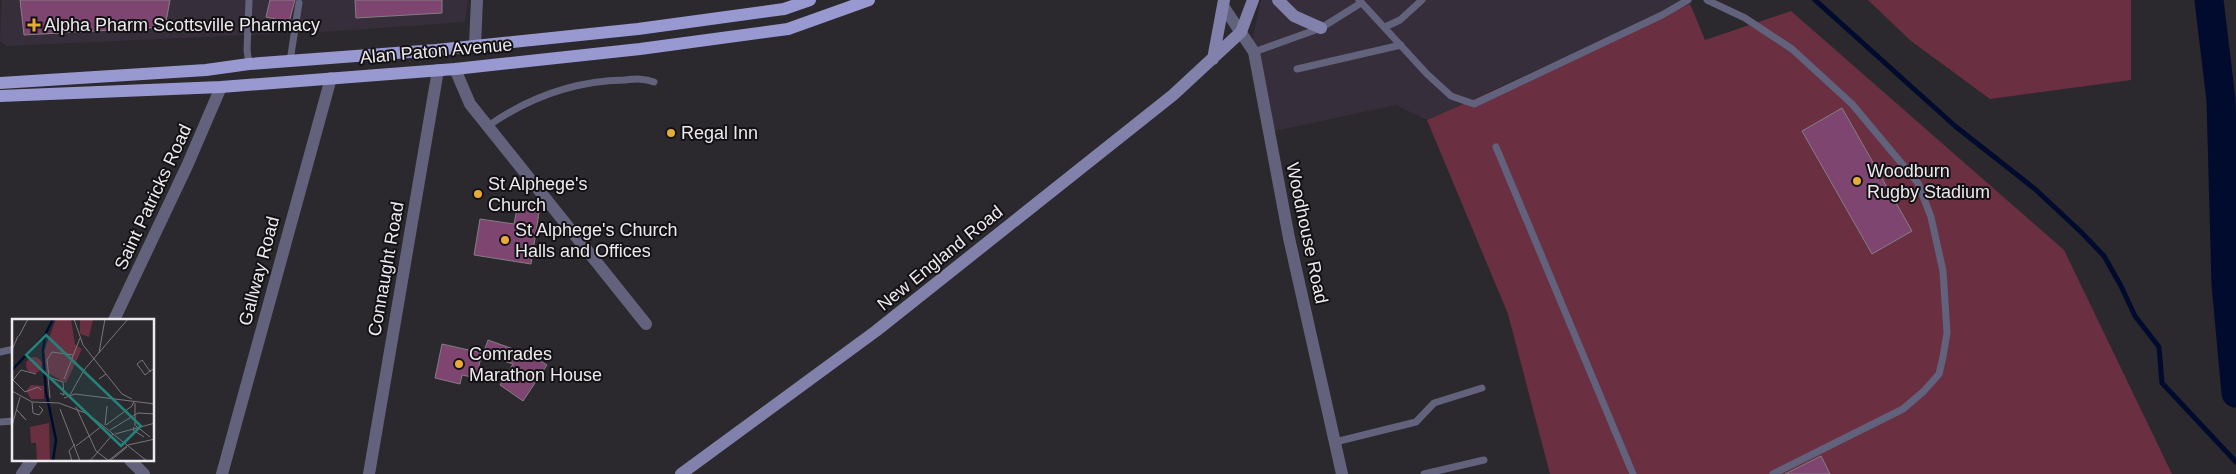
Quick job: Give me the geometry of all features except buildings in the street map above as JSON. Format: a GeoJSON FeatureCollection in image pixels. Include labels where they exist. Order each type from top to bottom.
{"type":"FeatureCollection","features":[{"type":"Feature","properties":{"kind":"main road","name":"Alan Paton Avenue"},"geometry":{"type":"LineString","coordinates":[[0,83],[78,80],[206,70],[249,64],[475,45],[638,28],[784,9],[810,0]]}},
{"type":"Feature","properties":{"kind":"main road","name":"Alan Paton Avenue"},"geometry":{"type":"LineString","coordinates":[[0,96],[221,86],[455,69],[640,49],[788,29],[869,0]]}},
{"type":"Feature","properties":{"kind":"street"},"geometry":{"type":"LineString","coordinates":[[475,45],[476,0]]}},
{"type":"Feature","properties":{"kind":"street","name":"New England Road"},"geometry":{"type":"LineString","coordinates":[[681,474],[876,331],[1173,94],[1241,32],[1253,0]]}},
{"type":"Feature","properties":{"kind":"street"},"geometry":{"type":"LineString","coordinates":[[1278,0],[1294,16],[1321,28]]}},
{"type":"Feature","properties":{"kind":"street"},"geometry":{"type":"LineString","coordinates":[[1213,59],[1224,3]]}},
{"type":"Feature","properties":{"kind":"street","name":"Woodhouse Road"},"geometry":{"type":"LineString","coordinates":[[1224,3],[1254,52],[1288,238],[1342,474]]}},
{"type":"Feature","properties":{"kind":"street"},"geometry":{"type":"LineString","coordinates":[[455,69],[470,104],[646,324]]}},
{"type":"Feature","properties":{"kind":"street","name":"Connaught Road"},"geometry":{"type":"LineString","coordinates":[[369,474],[438,70]]}},
{"type":"Feature","properties":{"kind":"street","name":"Gallway Road"},"geometry":{"type":"LineString","coordinates":[[222,474],[331,78]]}},
{"type":"Feature","properties":{"kind":"street","name":"Saint Patricks Road"},"geometry":{"type":"LineString","coordinates":[[114,319],[199,140],[221,86]]}},
{"type":"Feature","properties":{"kind":"street"},"geometry":{"type":"LineString","coordinates":[[22,474],[31,462]]}},
{"type":"Feature","properties":{"kind":"street"},"geometry":{"type":"LineString","coordinates":[[132,462],[144,474]]}},
{"type":"Feature","properties":{"kind":"lane"},"geometry":{"type":"LineString","coordinates":[[249,0],[247,50],[249,64]]}},
{"type":"Feature","properties":{"kind":"lane"},"geometry":{"type":"LineString","coordinates":[[1385,27],[1400,20],[1422,0]]}},
{"type":"Feature","properties":{"kind":"lane"},"geometry":{"type":"LineString","coordinates":[[1254,52],[1321,28],[1360,1],[1427,74],[1451,96],[1474,104],[1662,15],[1688,0]]}},
{"type":"Feature","properties":{"kind":"lane"},"geometry":{"type":"LineString","coordinates":[[1707,0],[1745,18],[1792,49],[1852,104],[1918,183],[1932,217],[1943,271],[1947,333],[1939,374],[1924,391],[1902,409],[1773,474]]}},
{"type":"Feature","properties":{"kind":"lane"},"geometry":{"type":"LineString","coordinates":[[290,61],[299,3]]}},
{"type":"Feature","properties":{"kind":"lane"},"geometry":{"type":"LineString","coordinates":[[1297,69],[1401,45]]}},
{"type":"Feature","properties":{"kind":"lane"},"geometry":{"type":"LineString","coordinates":[[488,126],[526,103],[570,87],[607,80],[646,79],[654,82]]}},
{"type":"Feature","properties":{"kind":"lane"},"geometry":{"type":"LineString","coordinates":[[1496,147],[1633,474]]}},
{"type":"Feature","properties":{"kind":"lane"},"geometry":{"type":"LineString","coordinates":[[1335,442],[1416,422],[1434,403],[1482,388]]}},
{"type":"Feature","properties":{"kind":"lane"},"geometry":{"type":"LineString","coordinates":[[1424,474],[1484,460]]}},
{"type":"Feature","properties":{"kind":"shaded area"},"geometry":{"type":"Polygon","coordinates":[[[2,0],[468,0],[465,22],[339,31],[6,46],[0,41],[2,0]]]}},
{"type":"Feature","properties":{"kind":"shaded area"},"geometry":{"type":"Polygon","coordinates":[[[1261,0],[1692,0],[1427,120],[1396,105],[1275,131],[1252,41],[1261,0]]]}},
{"type":"Feature","properties":{"kind":"shaded area"},"geometry":{"type":"Polygon","coordinates":[[[1868,0],[2131,0],[2131,80],[1990,99],[1911,41],[1868,0]]]}},
{"type":"Feature","properties":{"kind":"shaded area","name":"Woodburn Rugby Stadium"},"geometry":{"type":"Polygon","coordinates":[[[1690,4],[1705,40],[1791,11],[2064,250],[2172,474],[1550,474],[1508,314],[1427,120],[1690,4]]]}},
{"type":"Feature","properties":{"kind":"waterway"},"geometry":{"type":"LineString","coordinates":[[1815,0],[1955,126],[2035,189],[2104,256],[2135,316],[2159,347],[2162,383],[2236,462]]}},
{"type":"Feature","properties":{"kind":"waterway"},"geometry":{"type":"LineString","coordinates":[[2209,0],[2221,100],[2226,284],[2236,393]]}},
{"type":"Feature","properties":{"kind":"place","name":"Alpha Pharm Scottsville Pharmacy"},"geometry":{"type":"Point","coordinates":[34,25]}},
{"type":"Feature","properties":{"kind":"place","name":"Regal Inn"},"geometry":{"type":"Point","coordinates":[671,133]}},
{"type":"Feature","properties":{"kind":"place","name":"Woodburn Rugby Stadium"},"geometry":{"type":"Point","coordinates":[1857,181]}},
{"type":"Feature","properties":{"kind":"place","name":"St Alphege's Church"},"geometry":{"type":"Point","coordinates":[478,194]}},
{"type":"Feature","properties":{"kind":"place","name":"St Alphege's Church Halls and Offices"},"geometry":{"type":"Point","coordinates":[505,240]}},
{"type":"Feature","properties":{"kind":"place","name":"Comrades Marathon House"},"geometry":{"type":"Point","coordinates":[459,364]}}]}
